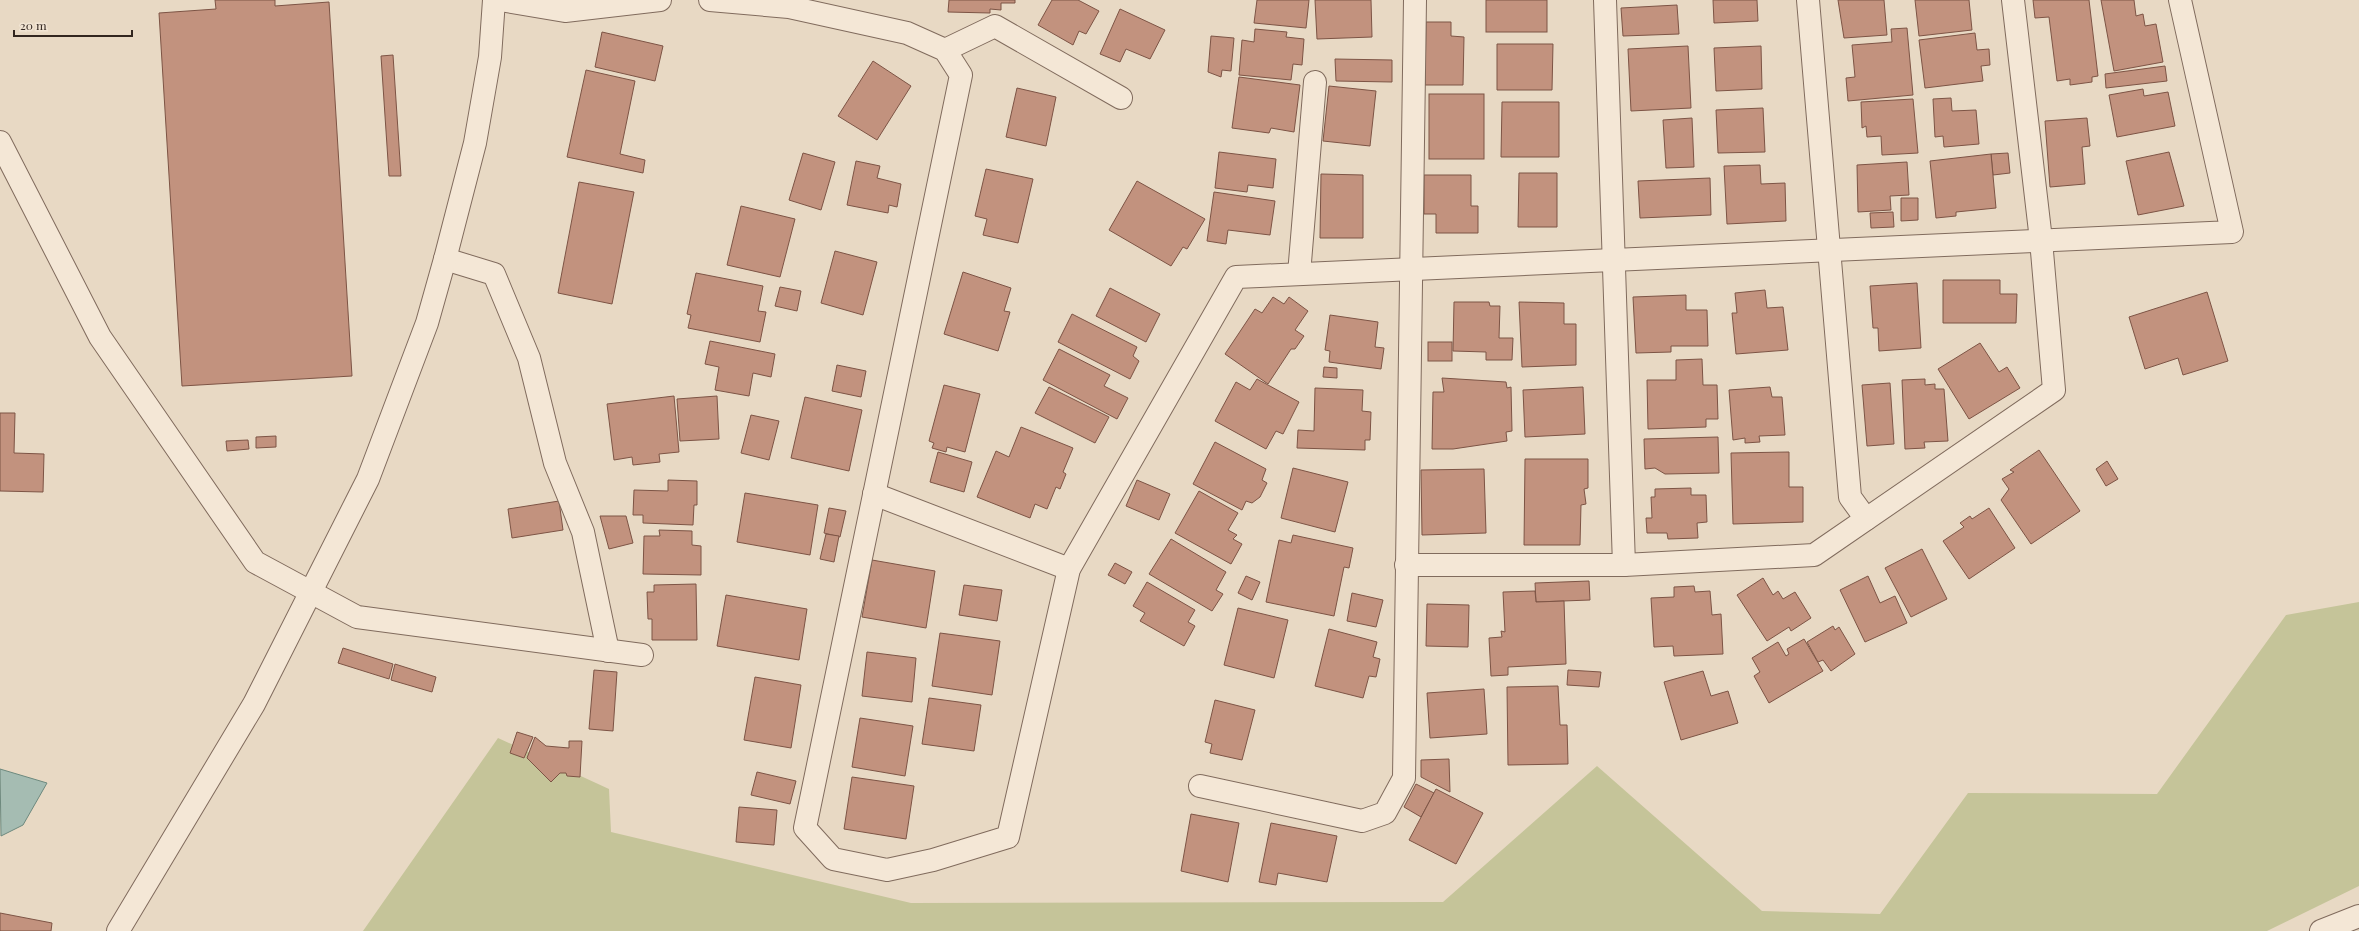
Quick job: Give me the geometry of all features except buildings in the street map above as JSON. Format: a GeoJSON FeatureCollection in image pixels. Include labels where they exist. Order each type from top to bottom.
{"type":"FeatureCollection","features":[{"type":"Feature","properties":{"kind":"street"},"geometry":{"type":"LineString","coordinates":[[118,931],[254,704],[312,594],[368,479],[427,323],[445,260],[474,143],[490,57],[494,0]]}},
{"type":"Feature","properties":{"kind":"street"},"geometry":{"type":"LineString","coordinates":[[500,0],[564,11],[660,0]]}},
{"type":"Feature","properties":{"kind":"street"},"geometry":{"type":"LineString","coordinates":[[710,0],[789,7],[906,34],[945,50],[961,75],[805,828],[833,859],[887,870],[933,860],[1008,837],[1069,569],[1236,277],[2232,232],[2180,0]]}},
{"type":"Feature","properties":{"kind":"street"},"geometry":{"type":"LineString","coordinates":[[1200,786],[1362,821],[1385,812],[1404,778],[1415,0]]}},
{"type":"Feature","properties":{"kind":"street"},"geometry":{"type":"LineString","coordinates":[[1605,0],[1624,565]]}},
{"type":"Feature","properties":{"kind":"street"},"geometry":{"type":"LineString","coordinates":[[1808,0],[1850,497],[1866,519]]}},
{"type":"Feature","properties":{"kind":"street"},"geometry":{"type":"LineString","coordinates":[[1406,565],[1624,565],[1814,555],[2054,390],[2041,240],[2013,0]]}},
{"type":"Feature","properties":{"kind":"street"},"geometry":{"type":"LineString","coordinates":[[945,50],[995,26],[1121,98]]}},
{"type":"Feature","properties":{"kind":"street"},"geometry":{"type":"LineString","coordinates":[[1299,274],[1316,82]]}},
{"type":"Feature","properties":{"kind":"street"},"geometry":{"type":"LineString","coordinates":[[0,142],[100,337],[255,562],[357,617],[608,651],[642,654]]}},
{"type":"Feature","properties":{"kind":"street"},"geometry":{"type":"LineString","coordinates":[[445,260],[494,274],[526,351],[555,463],[583,532],[608,651]]}},
{"type":"Feature","properties":{"kind":"street"},"geometry":{"type":"LineString","coordinates":[[874,494],[1069,569]]}},
{"type":"Feature","properties":{"kind":"street"},"geometry":{"type":"LineString","coordinates":[[2321,931],[2359,916]]}},
{"type":"Feature","properties":{"kind":"green space"},"geometry":{"type":"Polygon","coordinates":[[[2359,602],[2359,886],[2267,931],[363,931],[498,738],[609,789],[611,832],[911,903],[1443,902],[1597,766],[1762,911],[1880,914],[1968,793],[2157,794],[2286,615],[2359,602]]]}},
{"type":"Feature","properties":{"kind":"shaded area"},"geometry":{"type":"Polygon","coordinates":[[[0,769],[47,783],[23,825],[1,836],[0,769]]]}}]}
